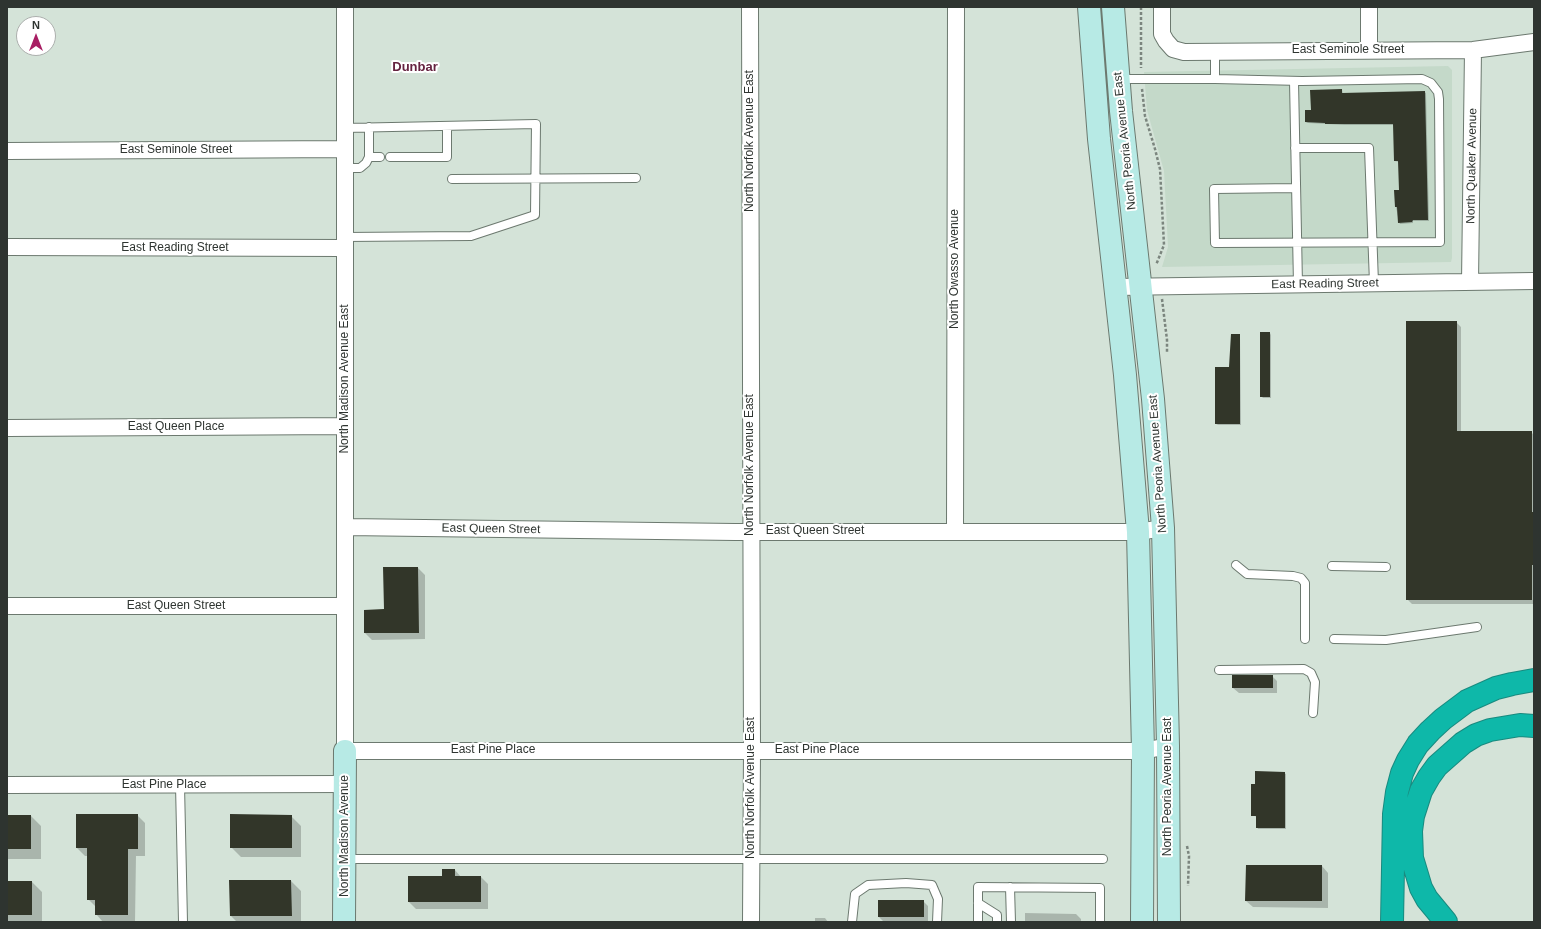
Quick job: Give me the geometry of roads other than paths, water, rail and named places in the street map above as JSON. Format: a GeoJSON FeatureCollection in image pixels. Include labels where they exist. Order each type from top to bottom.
{"type":"FeatureCollection","features":[{"type":"Feature","properties":{"kind":"highway"},"geometry":{"type":"LineString","coordinates":[[1379,922],[1392,911],[1394,814],[1397,792],[1402,773],[1418,744],[1442,719],[1467,701],[1496,688],[1534,680]]}},
{"type":"Feature","properties":{"kind":"highway"},"geometry":{"type":"LineString","coordinates":[[1446,922],[1420,888],[1412,858],[1410,831],[1412,816],[1421,791],[1437,766],[1463,743],[1490,730],[1520,725],[1534,726]]}},
{"type":"Feature","properties":{"kind":"main road","name":"North Peoria Avenue East"},"geometry":{"type":"LineString","coordinates":[[1089,7],[1099,139],[1125,375],[1138,532],[1143,751],[1142,922]]}},
{"type":"Feature","properties":{"kind":"main road","name":"North Peoria Avenue East"},"geometry":{"type":"LineString","coordinates":[[1113,7],[1118,79],[1153,399],[1163,528],[1168,746],[1168,922]]}},
{"type":"Feature","properties":{"kind":"main road","name":"North Madison Avenue"},"geometry":{"type":"LineString","coordinates":[[344,922],[345,750]]}},
{"type":"Feature","properties":{"kind":"street","name":"North Madison Avenue East"},"geometry":{"type":"LineString","coordinates":[[345,7],[345,750]]}},
{"type":"Feature","properties":{"kind":"street","name":"North Norfolk Avenue East"},"geometry":{"type":"LineString","coordinates":[[750,7],[751,922]]}},
{"type":"Feature","properties":{"kind":"street","name":"North Owasso Avenue"},"geometry":{"type":"LineString","coordinates":[[955,531],[956,7]]}},
{"type":"Feature","properties":{"kind":"street","name":"East Seminole Street"},"geometry":{"type":"LineString","coordinates":[[1162,7],[1162,34],[1173,49],[1184,52],[1473,50],[1534,42]]}},
{"type":"Feature","properties":{"kind":"street"},"geometry":{"type":"LineString","coordinates":[[1369,7],[1369,50]]}},
{"type":"Feature","properties":{"kind":"street","name":"North Quaker Avenue"},"geometry":{"type":"LineString","coordinates":[[1470,282],[1473,50]]}},
{"type":"Feature","properties":{"kind":"street","name":"East Seminole Street"},"geometry":{"type":"LineString","coordinates":[[7,151],[344,149]]}},
{"type":"Feature","properties":{"kind":"street","name":"East Reading Street"},"geometry":{"type":"LineString","coordinates":[[7,247],[344,243]]}},
{"type":"Feature","properties":{"kind":"street","name":"East Reading Street"},"geometry":{"type":"LineString","coordinates":[[1116,287],[1534,281]]}},
{"type":"Feature","properties":{"kind":"street","name":"East Queen Place"},"geometry":{"type":"LineString","coordinates":[[7,428],[345,426]]}},
{"type":"Feature","properties":{"kind":"street","name":"East Queen Street"},"geometry":{"type":"LineString","coordinates":[[346,527],[750,532],[1138,532],[1163,528]]}},
{"type":"Feature","properties":{"kind":"street","name":"East Queen Street"},"geometry":{"type":"LineString","coordinates":[[7,606],[345,606]]}},
{"type":"Feature","properties":{"kind":"street","name":"East Pine Place"},"geometry":{"type":"LineString","coordinates":[[345,750],[1143,751],[1168,746]]}},
{"type":"Feature","properties":{"kind":"street","name":"East Pine Place"},"geometry":{"type":"LineString","coordinates":[[7,785],[345,784]]}},
{"type":"Feature","properties":{"kind":"lane"},"geometry":{"type":"LineString","coordinates":[[1215,52],[1215,79]]}},
{"type":"Feature","properties":{"kind":"lane"},"geometry":{"type":"LineString","coordinates":[[1118,79],[1294,81],[1422,78],[1431,83],[1438,92],[1440,242],[1215,243],[1214,189],[1296,188]]}},
{"type":"Feature","properties":{"kind":"lane"},"geometry":{"type":"LineString","coordinates":[[1294,81],[1298,285]]}},
{"type":"Feature","properties":{"kind":"lane"},"geometry":{"type":"LineString","coordinates":[[344,128],[536,124],[535,215],[471,236],[344,243]]}},
{"type":"Feature","properties":{"kind":"lane"},"geometry":{"type":"LineString","coordinates":[[390,157],[446,157],[446,126]]}},
{"type":"Feature","properties":{"kind":"lane"},"geometry":{"type":"LineString","coordinates":[[344,168],[360,168],[366,163],[369,157],[369,127]]}},
{"type":"Feature","properties":{"kind":"lane"},"geometry":{"type":"LineString","coordinates":[[1295,148],[1369,148],[1374,283]]}},
{"type":"Feature","properties":{"kind":"lane"},"geometry":{"type":"LineString","coordinates":[[369,157],[380,157]]}},
{"type":"Feature","properties":{"kind":"lane"},"geometry":{"type":"LineString","coordinates":[[452,179],[636,178]]}},
{"type":"Feature","properties":{"kind":"lane"},"geometry":{"type":"LineString","coordinates":[[1236,565],[1247,574],[1293,576],[1301,578],[1305,584],[1305,639]]}},
{"type":"Feature","properties":{"kind":"lane"},"geometry":{"type":"LineString","coordinates":[[1332,566],[1386,567]]}},
{"type":"Feature","properties":{"kind":"lane"},"geometry":{"type":"LineString","coordinates":[[1334,639],[1386,640],[1478,627]]}},
{"type":"Feature","properties":{"kind":"lane"},"geometry":{"type":"LineString","coordinates":[[1219,670],[1304,669],[1311,673],[1315,682],[1313,713]]}},
{"type":"Feature","properties":{"kind":"lane"},"geometry":{"type":"LineString","coordinates":[[180,785],[183,922]]}},
{"type":"Feature","properties":{"kind":"lane"},"geometry":{"type":"LineString","coordinates":[[344,859],[1103,859]]}},
{"type":"Feature","properties":{"kind":"lane"},"geometry":{"type":"LineString","coordinates":[[852,922],[855,894],[868,884],[906,883],[932,884],[938,899],[937,922]]}},
{"type":"Feature","properties":{"kind":"lane"},"geometry":{"type":"LineString","coordinates":[[978,922],[978,887],[1010,887],[1100,888],[1100,922]]}},
{"type":"Feature","properties":{"kind":"lane"},"geometry":{"type":"LineString","coordinates":[[1010,887],[1012,922]]}},
{"type":"Feature","properties":{"kind":"lane"},"geometry":{"type":"LineString","coordinates":[[978,903],[997,915],[997,922]]}},
{"type":"Feature","properties":{"kind":"district","name":"Dunbar"},"geometry":{"type":"Point","coordinates":[415,67]}}]}
